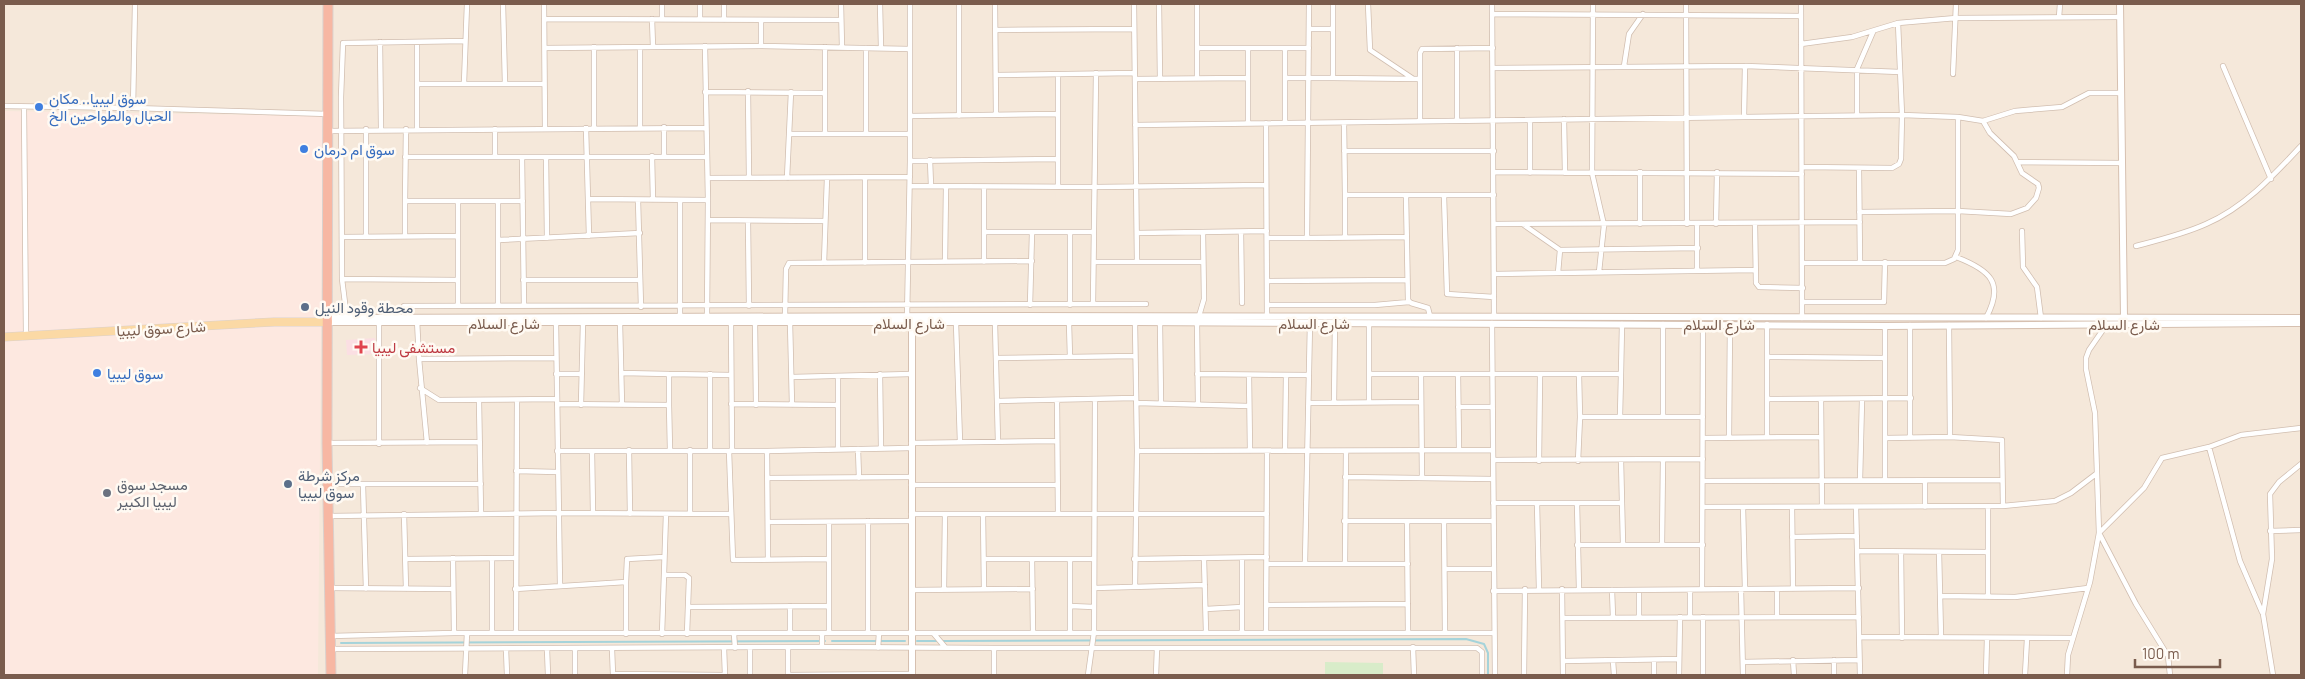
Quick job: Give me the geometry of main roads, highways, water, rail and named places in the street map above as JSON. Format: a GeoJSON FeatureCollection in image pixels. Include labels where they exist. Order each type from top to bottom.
{"type":"FeatureCollection","features":[{"type":"Feature","properties":{"kind":"highway"},"geometry":{"type":"LineString","coordinates":[[328,4],[325,320],[331,675]]}},
{"type":"Feature","properties":{"kind":"main road"},"geometry":{"type":"LineString","coordinates":[[2120,4],[2124,318]]}},
{"type":"Feature","properties":{"kind":"main road","name":"شارع السلام"},"geometry":{"type":"LineString","coordinates":[[325,320],[418,321],[785,316],[909,319],[1198,320],[1369,323],[1493,320],[1802,318],[2301,318]]}},
{"type":"Feature","properties":{"kind":"main road","name":"شارع السلام"},"geometry":{"type":"LineString","coordinates":[[450,320],[556,323],[731,323],[909,319],[995,323],[1160,323],[1267,316],[1430,316],[1622,324],[1949,326],[2301,323]]}},
{"type":"Feature","properties":{"kind":"main road"},"geometry":{"type":"LineString","coordinates":[[909,319],[911,374],[912,675]]}},
{"type":"Feature","properties":{"kind":"main road","name":"شارع سوق ليبيا"},"geometry":{"type":"LineString","coordinates":[[4,337],[325,320]]}},
{"type":"Feature","properties":{"kind":"waterway"},"geometry":{"type":"LineString","coordinates":[[942,641],[1466,639],[1484,644],[1488,653],[1488,675]]}},
{"type":"Feature","properties":{"kind":"waterway"},"geometry":{"type":"LineString","coordinates":[[341,643],[825,641]]}},
{"type":"Feature","properties":{"kind":"waterway"},"geometry":{"type":"LineString","coordinates":[[832,641],[905,641]]}},
{"type":"Feature","properties":{"kind":"waterway"},"geometry":{"type":"LineString","coordinates":[[917,641],[937,641]]}},
{"type":"Feature","properties":{"kind":"place","name":"سوق ليبيا.. مكان الحبال والطواحين الخ"},"geometry":{"type":"Point","coordinates":[39,107]}},
{"type":"Feature","properties":{"kind":"place","name":"سوق ام درمان"},"geometry":{"type":"Point","coordinates":[304,149]}},
{"type":"Feature","properties":{"kind":"place","name":"محطة وقود النيل"},"geometry":{"type":"Point","coordinates":[305,307]}},
{"type":"Feature","properties":{"kind":"place","name":"مستشفى ليبيا"},"geometry":{"type":"Point","coordinates":[361,347]}},
{"type":"Feature","properties":{"kind":"place","name":"سوق ليبيا"},"geometry":{"type":"Point","coordinates":[97,373]}},
{"type":"Feature","properties":{"kind":"place","name":"مركز شرطة سوق ليبيا"},"geometry":{"type":"Point","coordinates":[288,484]}},
{"type":"Feature","properties":{"kind":"place","name":"مسجد سوق ليبيا الكبير"},"geometry":{"type":"Point","coordinates":[107,493]}}]}
